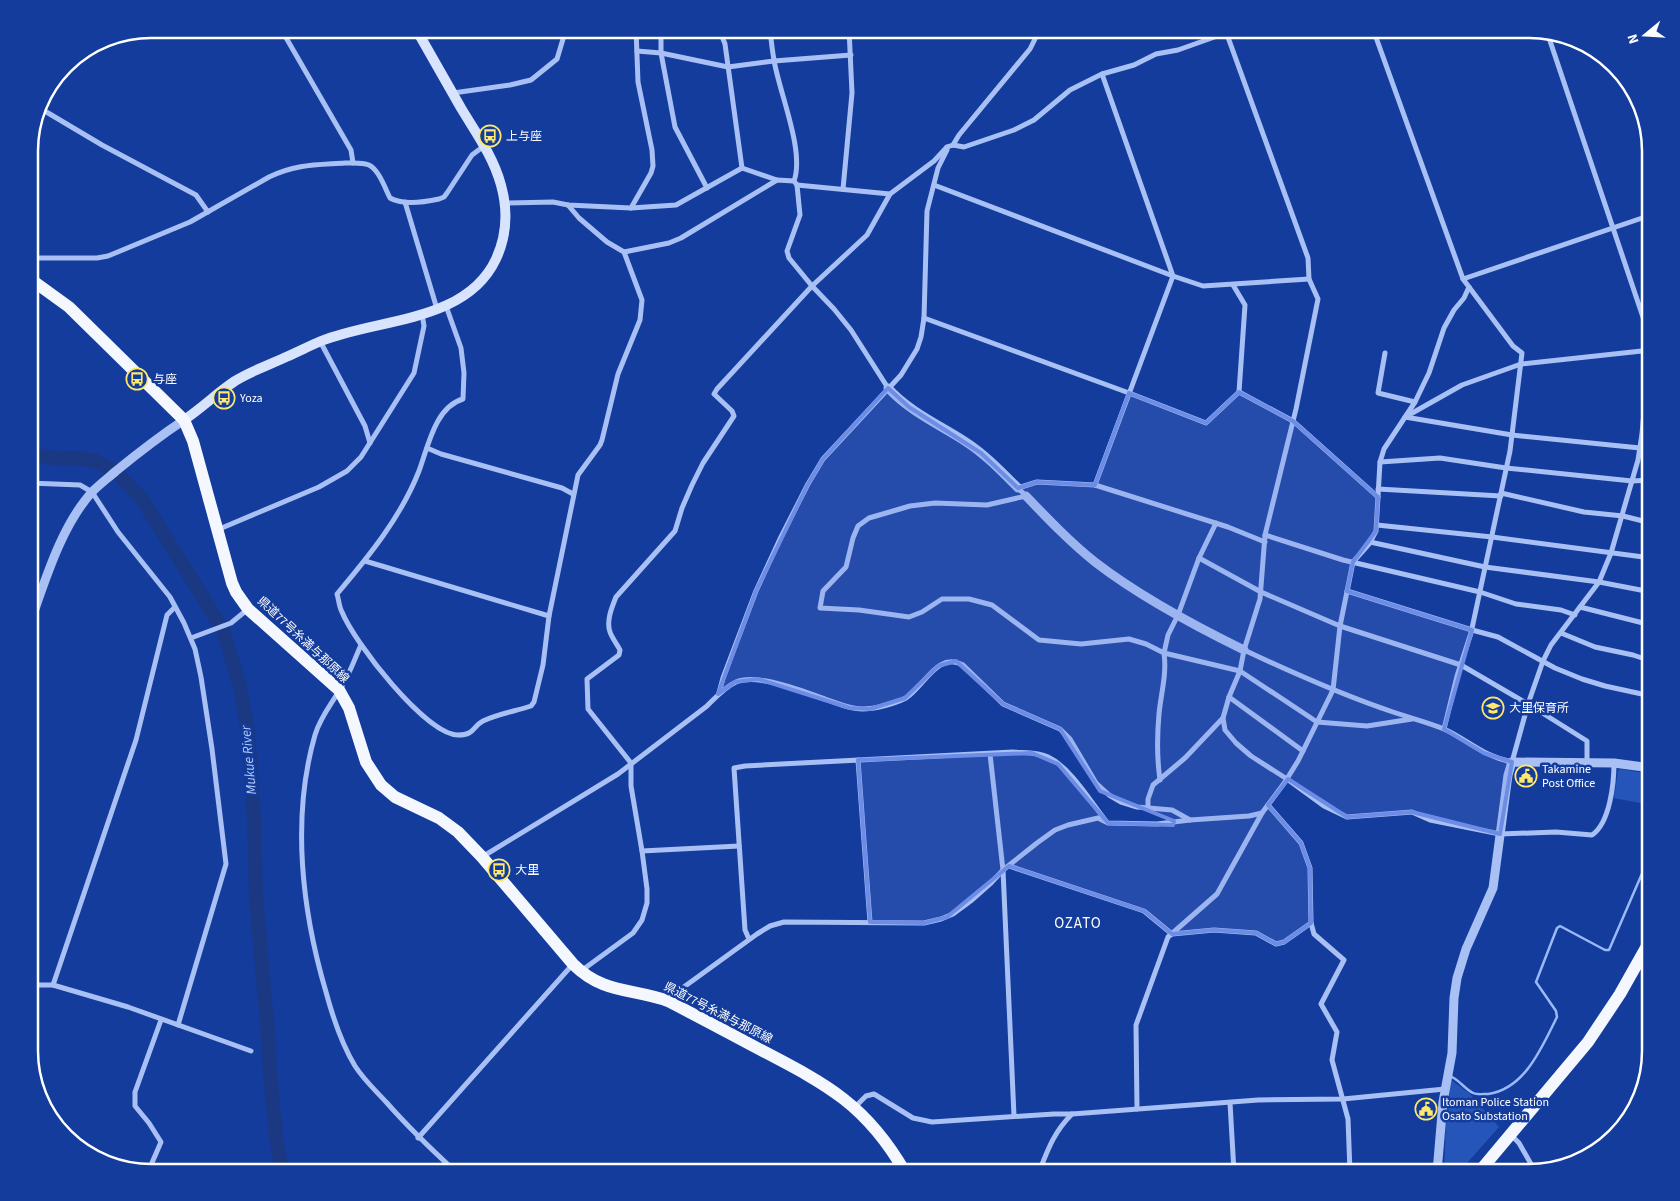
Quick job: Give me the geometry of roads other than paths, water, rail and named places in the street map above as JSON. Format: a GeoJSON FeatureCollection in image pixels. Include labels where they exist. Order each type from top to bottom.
{"type":"FeatureCollection","features":[{"type":"Feature","properties":{"kind":"main road"},"geometry":{"type":"LineString","coordinates":[[184,420],[234,382],[260,368],[342,334],[422,314],[458,300],[473,289],[494,263],[503,243],[506,222],[505,204],[494,166],[484,145],[421,38]]}},
{"type":"Feature","properties":{"kind":"main road","name":"県道77号糸満与那原線"},"geometry":{"type":"LineString","coordinates":[[38,285],[69,307],[184,420],[193,441],[236,592],[248,608],[339,690],[349,708],[366,762],[381,785],[395,797],[448,824],[469,842],[577,968],[588,978],[606,986],[650,995],[668,1002],[819,1081],[855,1107],[888,1143],[900,1164]]}},
{"type":"Feature","properties":{"kind":"main road"},"geometry":{"type":"LineString","coordinates":[[1486,1164],[1588,1042],[1620,994],[1642,955]]}},
{"type":"Feature","properties":{"kind":"street"},"geometry":{"type":"LineString","coordinates":[[286,38],[351,150],[353,162]]}},
{"type":"Feature","properties":{"kind":"street"},"geometry":{"type":"LineString","coordinates":[[453,92],[510,85],[531,80],[557,60],[563,38]]}},
{"type":"Feature","properties":{"kind":"street"},"geometry":{"type":"LineString","coordinates":[[631,208],[654,166],[638,82],[636,38]]}},
{"type":"Feature","properties":{"kind":"street"},"geometry":{"type":"LineString","coordinates":[[661,38],[661,53],[674,127],[708,188]]}},
{"type":"Feature","properties":{"kind":"street"},"geometry":{"type":"LineString","coordinates":[[723,38],[742,168]]}},
{"type":"Feature","properties":{"kind":"street"},"geometry":{"type":"LineString","coordinates":[[771,38],[774,61],[796,148],[797,172],[795,183],[800,215],[788,251],[789,258],[851,330],[888,388],[909,407],[981,453],[1096,563],[1178,615],[1244,650],[1333,690],[1444,729],[1484,754],[1494,758],[1512,762],[1614,763],[1642,766]]}},
{"type":"Feature","properties":{"kind":"street"},"geometry":{"type":"LineString","coordinates":[[843,189],[852,93],[850,38]]}},
{"type":"Feature","properties":{"kind":"street"},"geometry":{"type":"LineString","coordinates":[[953,145],[959,135],[1030,49],[1036,38]]}},
{"type":"Feature","properties":{"kind":"street"},"geometry":{"type":"LineString","coordinates":[[418,1138],[577,968],[633,933],[642,920],[647,904],[647,889],[631,786],[631,763],[588,710],[587,679],[618,655],[620,650],[610,632],[609,625],[611,609],[616,596],[675,532],[682,508],[695,477],[734,416],[714,394],[717,389],[812,286],[867,235],[890,194],[934,161],[947,146],[964,147],[1014,130],[1034,120],[1070,90],[1102,74],[1134,65],[1156,54],[1178,50],[1208,38]]}},
{"type":"Feature","properties":{"kind":"street"},"geometry":{"type":"LineString","coordinates":[[1229,38],[1308,258],[1309,279],[1318,299],[1293,421],[1265,535],[1260,599],[1244,650],[1240,671],[1229,697],[1223,718],[1225,730],[1251,756],[1324,806],[1347,817],[1412,812],[1430,820],[1500,834],[1556,832],[1594,834],[1603,820],[1609,803],[1614,763]]}},
{"type":"Feature","properties":{"kind":"street"},"geometry":{"type":"LineString","coordinates":[[1376,38],[1463,279],[1512,346],[1522,353],[1512,435],[1501,495],[1472,630],[1444,729]]}},
{"type":"Feature","properties":{"kind":"street"},"geometry":{"type":"LineString","coordinates":[[1549,39],[1642,311]]}},
{"type":"Feature","properties":{"kind":"street"},"geometry":{"type":"LineString","coordinates":[[637,51],[661,53],[728,67],[851,54]]}},
{"type":"Feature","properties":{"kind":"street"},"geometry":{"type":"LineString","coordinates":[[1095,485],[1173,276],[1102,74]]}},
{"type":"Feature","properties":{"kind":"street"},"geometry":{"type":"LineString","coordinates":[[44,111],[102,145],[196,196],[208,212]]}},
{"type":"Feature","properties":{"kind":"street"},"geometry":{"type":"LineString","coordinates":[[38,258],[103,257],[190,222],[262,180],[282,171],[312,164],[353,162],[368,164],[373,168],[390,198],[405,202],[434,200],[444,197],[472,155],[484,145]]}},
{"type":"Feature","properties":{"kind":"street"},"geometry":{"type":"LineString","coordinates":[[718,694],[756,591],[808,484],[823,459],[901,375],[917,349],[924,318],[927,211],[938,168],[947,150],[947,146]]}},
{"type":"Feature","properties":{"kind":"street"},"geometry":{"type":"LineString","coordinates":[[505,204],[553,202],[568,205],[631,208],[676,205],[742,168],[777,180],[890,194]]}},
{"type":"Feature","properties":{"kind":"street"},"geometry":{"type":"LineString","coordinates":[[624,252],[669,243],[681,238],[777,180]]}},
{"type":"Feature","properties":{"kind":"street"},"geometry":{"type":"LineString","coordinates":[[934,185],[1203,286],[1309,279]]}},
{"type":"Feature","properties":{"kind":"street"},"geometry":{"type":"LineString","coordinates":[[405,202],[442,307],[461,348],[464,373],[463,399],[454,402],[448,408],[433,430],[411,490],[389,527],[365,561],[337,594],[341,611],[360,644],[407,701],[440,729],[458,735],[473,732],[482,722],[531,706],[534,702],[546,650],[549,616],[578,475],[602,440],[618,374],[640,320],[643,306],[641,294],[624,252],[607,242],[579,218],[568,205]]}},
{"type":"Feature","properties":{"kind":"street"},"geometry":{"type":"LineString","coordinates":[[1463,279],[1642,218]]}},
{"type":"Feature","properties":{"kind":"street"},"geometry":{"type":"LineString","coordinates":[[924,318],[1206,423],[1238,392],[1245,305],[1233,285]]}},
{"type":"Feature","properties":{"kind":"street"},"geometry":{"type":"LineString","coordinates":[[1137,1109],[1136,1024],[1168,937],[1217,894],[1262,813],[1287,779],[1303,751],[1333,690],[1340,626],[1353,562],[1370,542],[1376,531],[1380,462],[1384,449],[1415,402],[1429,373],[1444,328],[1469,287]]}},
{"type":"Feature","properties":{"kind":"street"},"geometry":{"type":"LineString","coordinates":[[217,530],[319,488],[347,472],[361,458],[414,373],[424,326],[422,314]]}},
{"type":"Feature","properties":{"kind":"street"},"geometry":{"type":"LineString","coordinates":[[320,342],[365,426],[370,443]]}},
{"type":"Feature","properties":{"kind":"street"},"geometry":{"type":"LineString","coordinates":[[1405,417],[1462,385],[1521,364],[1642,351]]}},
{"type":"Feature","properties":{"kind":"street"},"geometry":{"type":"LineString","coordinates":[[1385,353],[1378,392],[1415,402]]}},
{"type":"Feature","properties":{"kind":"street"},"geometry":{"type":"LineString","coordinates":[[1238,392],[1293,421],[1378,497]]}},
{"type":"Feature","properties":{"kind":"street"},"geometry":{"type":"LineString","coordinates":[[1405,417],[1512,435],[1640,448]]}},
{"type":"Feature","properties":{"kind":"street"},"geometry":{"type":"LineString","coordinates":[[38,601],[64,536],[74,518],[95,489],[130,459],[184,420]]}},
{"type":"Feature","properties":{"kind":"street"},"geometry":{"type":"LineString","coordinates":[[1438,1164],[1445,1089],[1452,1053],[1456,978],[1466,949],[1493,888],[1508,775],[1528,704],[1543,661],[1552,645],[1599,582],[1611,553],[1632,481],[1640,448],[1642,429]]}},
{"type":"Feature","properties":{"kind":"street"},"geometry":{"type":"LineString","coordinates":[[427,448],[441,454],[562,488],[573,494]]}},
{"type":"Feature","properties":{"kind":"street"},"geometry":{"type":"LineString","coordinates":[[1380,462],[1440,458],[1506,468],[1642,480]]}},
{"type":"Feature","properties":{"kind":"street"},"geometry":{"type":"LineString","coordinates":[[1018,488],[1037,482],[1095,485],[1216,523],[1265,542]]}},
{"type":"Feature","properties":{"kind":"street"},"geometry":{"type":"LineString","coordinates":[[38,483],[80,485],[95,489],[118,532],[170,597],[194,637],[212,749],[226,864],[178,1025]]}},
{"type":"Feature","properties":{"kind":"street"},"geometry":{"type":"LineString","coordinates":[[1378,490],[1501,495],[1584,512],[1623,516],[1642,521]]}},
{"type":"Feature","properties":{"kind":"street"},"geometry":{"type":"LineString","coordinates":[[1026,496],[987,506],[935,503],[910,506],[869,518],[858,526],[846,567],[823,591],[820,608],[859,610],[909,617],[922,612],[942,599],[970,599],[992,605],[1039,640],[1081,644],[1129,639],[1146,644],[1164,653],[1240,671],[1316,722],[1367,726],[1414,719]]}},
{"type":"Feature","properties":{"kind":"street"},"geometry":{"type":"LineString","coordinates":[[1160,780],[1158,753],[1159,715],[1166,667],[1164,653],[1168,635],[1178,615],[1199,558],[1216,523]]}},
{"type":"Feature","properties":{"kind":"street"},"geometry":{"type":"LineString","coordinates":[[1377,525],[1492,537],[1642,557]]}},
{"type":"Feature","properties":{"kind":"street"},"geometry":{"type":"LineString","coordinates":[[1265,535],[1353,562],[1480,592],[1516,604],[1561,610],[1575,614]]}},
{"type":"Feature","properties":{"kind":"street"},"geometry":{"type":"LineString","coordinates":[[1370,542],[1485,568],[1599,582],[1642,590]]}},
{"type":"Feature","properties":{"kind":"street"},"geometry":{"type":"LineString","coordinates":[[1199,558],[1261,592],[1340,626],[1461,665],[1587,741],[1587,763]]}},
{"type":"Feature","properties":{"kind":"street"},"geometry":{"type":"LineString","coordinates":[[365,561],[549,616]]}},
{"type":"Feature","properties":{"kind":"street"},"geometry":{"type":"LineString","coordinates":[[1347,591],[1472,630],[1498,636],[1555,668],[1582,679],[1642,694]]}},
{"type":"Feature","properties":{"kind":"street"},"geometry":{"type":"LineString","coordinates":[[53,985],[136,740],[167,615],[175,607]]}},
{"type":"Feature","properties":{"kind":"street"},"geometry":{"type":"LineString","coordinates":[[1580,607],[1642,623]]}},
{"type":"Feature","properties":{"kind":"street"},"geometry":{"type":"LineString","coordinates":[[194,637],[231,623],[248,608]]}},
{"type":"Feature","properties":{"kind":"street"},"geometry":{"type":"LineString","coordinates":[[1561,633],[1595,647],[1642,658]]}},
{"type":"Feature","properties":{"kind":"street"},"geometry":{"type":"LineString","coordinates":[[360,644],[339,690],[315,734],[304,795],[302,811],[303,870],[310,927],[331,1011],[347,1052],[366,1081],[418,1138],[447,1164]]}},
{"type":"Feature","properties":{"kind":"street"},"geometry":{"type":"LineString","coordinates":[[482,857],[618,774],[707,706],[718,694],[735,682],[744,679],[758,679],[810,693],[850,708],[870,709],[905,698],[942,664],[951,660],[963,665],[1003,704],[1060,729],[1070,739],[1102,790],[1121,802],[1137,807],[1172,810],[1190,820]]}},
{"type":"Feature","properties":{"kind":"street"},"geometry":{"type":"LineString","coordinates":[[1229,697],[1303,751]]}},
{"type":"Feature","properties":{"kind":"street"},"geometry":{"type":"LineString","coordinates":[[1148,808],[1148,799],[1153,785],[1184,758],[1223,718]]}},
{"type":"Feature","properties":{"kind":"street"},"geometry":{"type":"LineString","coordinates":[[749,939],[745,930],[734,768],[858,760],[1032,753],[1047,756],[1058,764],[1075,780],[1108,823]]}},
{"type":"Feature","properties":{"kind":"street"},"geometry":{"type":"LineString","coordinates":[[990,754],[1003,870],[1014,1116]]}},
{"type":"Feature","properties":{"kind":"street"},"geometry":{"type":"LineString","coordinates":[[858,760],[870,922]]}},
{"type":"Feature","properties":{"kind":"street"},"geometry":{"type":"LineString","coordinates":[[1268,805],[1301,843],[1310,868],[1311,922],[1314,934],[1344,960],[1321,1004],[1338,1032],[1332,1060],[1348,1120],[1350,1164]]}},
{"type":"Feature","properties":{"kind":"street"},"geometry":{"type":"LineString","coordinates":[[668,1002],[670,997],[749,939],[770,926],[784,922],[924,923],[947,917],[972,900],[1003,870],[1046,836],[1060,828],[1098,818],[1108,823],[1157,824],[1249,816],[1262,813]]}},
{"type":"Feature","properties":{"kind":"street"},"geometry":{"type":"LineString","coordinates":[[642,851],[739,846]]}},
{"type":"Feature","properties":{"kind":"street"},"geometry":{"type":"LineString","coordinates":[[1009,866],[1144,911],[1172,934],[1214,930],[1256,933],[1276,944],[1284,942],[1311,922]]}},
{"type":"Feature","properties":{"kind":"street"},"geometry":{"type":"LineString","coordinates":[[38,985],[53,985],[128,1007],[251,1051]]}},
{"type":"Feature","properties":{"kind":"street"},"geometry":{"type":"LineString","coordinates":[[151,1164],[161,1142],[149,1122],[134,1106],[135,1092],[161,1020]]}},
{"type":"Feature","properties":{"kind":"street"},"geometry":{"type":"LineString","coordinates":[[855,1107],[866,1096],[874,1094],[913,1118],[932,1122],[1258,1100],[1343,1098],[1445,1089]]}},
{"type":"Feature","properties":{"kind":"street"},"geometry":{"type":"LineString","coordinates":[[1230,1103],[1234,1164]]}},
{"type":"Feature","properties":{"kind":"street"},"geometry":{"type":"LineString","coordinates":[[1042,1164],[1054,1136],[1061,1125],[1072,1114]]}},
{"type":"Feature","properties":{"kind":"street"},"geometry":{"type":"LineString","coordinates":[[1510,1135],[1519,1143],[1531,1164]]}},
{"type":"Feature","properties":{"kind":"waterway","name":"Mukue River"},"geometry":{"type":"LineString","coordinates":[[38,455],[58,459],[75,458],[95,461],[115,471],[142,499],[223,630],[240,687],[248,731],[254,817],[256,896],[270,1075],[281,1164]]}},
{"type":"Feature","properties":{"kind":"waterway"},"geometry":{"type":"LineString","coordinates":[[1452,1077],[1473,1093],[1488,1094],[1512,1084],[1522,1075],[1531,1065],[1557,1017],[1556,1011],[1536,982],[1557,928],[1560,926],[1605,950],[1609,950],[1642,874]]}},
{"type":"Feature","properties":{"kind":"place","name":"上与座"},"geometry":{"type":"Point","coordinates":[490,136]}},
{"type":"Feature","properties":{"kind":"place","name":"与座"},"geometry":{"type":"Point","coordinates":[137,379]}},
{"type":"Feature","properties":{"kind":"place","name":"Yoza"},"geometry":{"type":"Point","coordinates":[224,398]}},
{"type":"Feature","properties":{"kind":"place","name":"大里保育所"},"geometry":{"type":"Point","coordinates":[1493,708]}},
{"type":"Feature","properties":{"kind":"place","name":"Takamine Post Office"},"geometry":{"type":"Point","coordinates":[1526,776]}},
{"type":"Feature","properties":{"kind":"place","name":"大里"},"geometry":{"type":"Point","coordinates":[499,870]}},
{"type":"Feature","properties":{"kind":"place","name":"Itoman Police Station Osato Substation"},"geometry":{"type":"Point","coordinates":[1426,1109]}},
{"type":"Feature","properties":{"kind":"district","name":"OZATO"},"geometry":{"type":"Point","coordinates":[1078,923]}}]}
